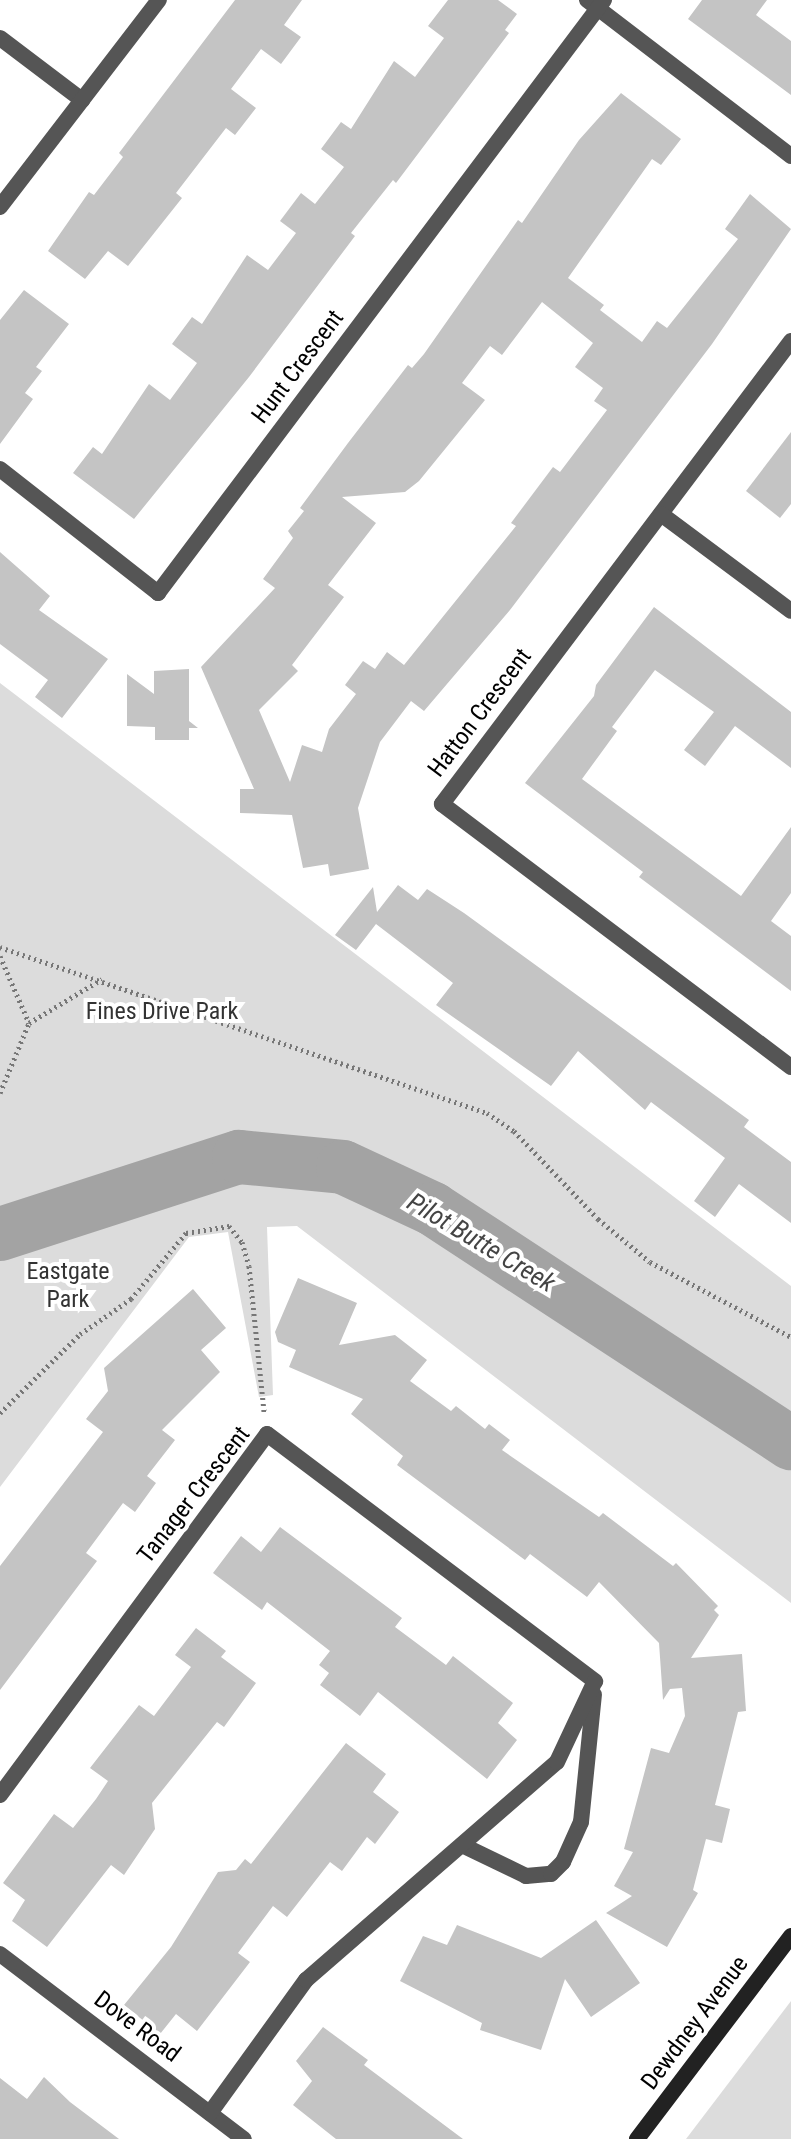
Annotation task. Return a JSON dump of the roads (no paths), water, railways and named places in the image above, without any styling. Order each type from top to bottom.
[{"type":"street","points":[[0,207],[159,0]]},
{"type":"street","points":[[596,3],[791,156]]},
{"type":"street","name":"Hunt Crescent","points":[[0,469],[158,593],[596,3]]},
{"type":"street","points":[[0,38],[82,100]]},
{"type":"street","name":"Hatton Crescent","points":[[791,341],[442,804],[791,1067]]},
{"type":"street","points":[[661,514],[791,611]]},
{"type":"street","name":"Tanager Crescent","points":[[0,1795],[267,1434],[595,1681]]},
{"type":"street","points":[[462,1845],[526,1876],[551,1874],[563,1862],[581,1822],[595,1681]]},
{"type":"street","points":[[210,2113],[306,1980],[557,1762],[595,1681]]},
{"type":"street","name":"Dewdney Avenue","points":[[637,2139],[791,1936]]},
{"type":"street","name":"Dove Road","points":[[0,1954],[244,2139]]},
{"type":"waterway","name":"Pilot Butte Creek","points":[[0,1234],[239,1157],[343,1167],[433,1209],[791,1443]]},
{"type":"waterway","points":[[217,1165],[232,1179]]},
{"type":"park label","name":"Fines Drive Park","points":[[162,1012]]},
{"type":"park label","name":"Eastgate Park","points":[[68,1286]]}]
